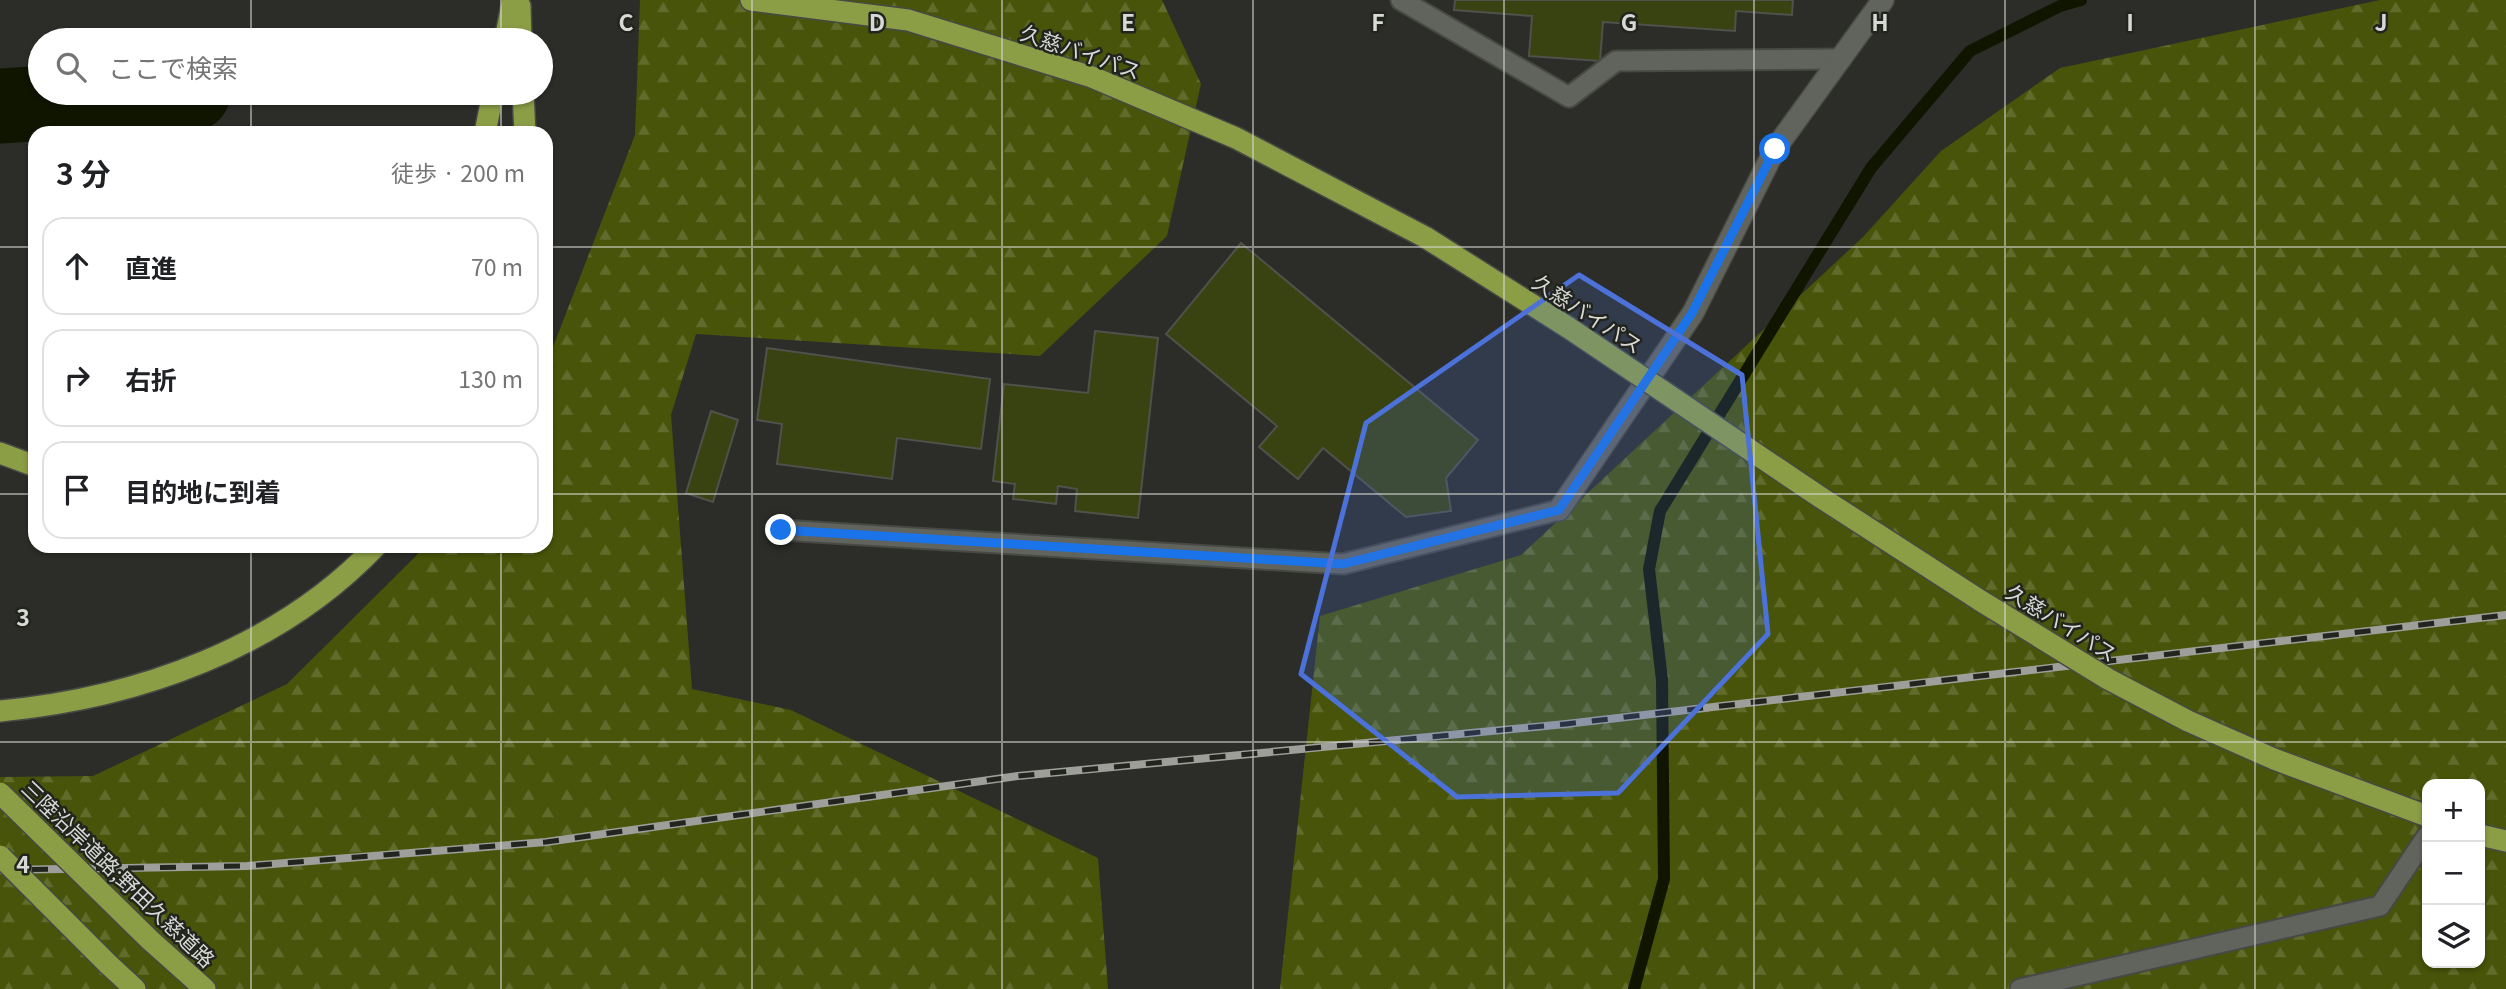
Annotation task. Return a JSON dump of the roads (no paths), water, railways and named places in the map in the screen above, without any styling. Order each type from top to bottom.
[{"type":"highway","points":[[507,28],[513,0]]},
{"type":"highway","points":[[520,0],[521,28]]},
{"type":"highway","name":"久慈バイパス","points":[[751,0],[908,20],[1092,77],[1236,138],[1425,237],[1569,328],[1820,497],[2108,679],[2188,721],[2274,759],[2422,814]]},
{"type":"highway","points":[[486,126],[491,105]]},
{"type":"highway","points":[[524,105],[525,126]]},
{"type":"highway","points":[[0,453],[28,463]]},
{"type":"highway","points":[[0,711],[83,700],[149,682],[198,664],[299,614],[345,579],[369,553]]},
{"type":"highway","name":"三陸沿岸道路;野田久慈道路","points":[[0,793],[150,940],[205,989]]},
{"type":"highway","points":[[2485,836],[2506,841]]},
{"type":"highway","points":[[0,856],[135,989]]},
{"type":"street","points":[[1559,510],[1692,313],[1775,149],[1884,0]]},
{"type":"lane","points":[[1401,0],[1569,97],[1616,61],[1841,59]]},
{"type":"lane","points":[[781,530],[1343,564],[1559,510]]},
{"type":"lane","points":[[2020,989],[2380,906],[2423,842]]},
{"type":"waterway","points":[[1634,989],[1664,879],[1662,680],[1649,569],[1660,511],[1871,168],[1970,51],[2060,6],[2081,0]]},
{"type":"waterway","points":[[0,106],[28,104]]},
{"type":"railway","points":[[0,870],[247,866],[546,842],[1018,776],[1566,724],[2506,615]]}]
